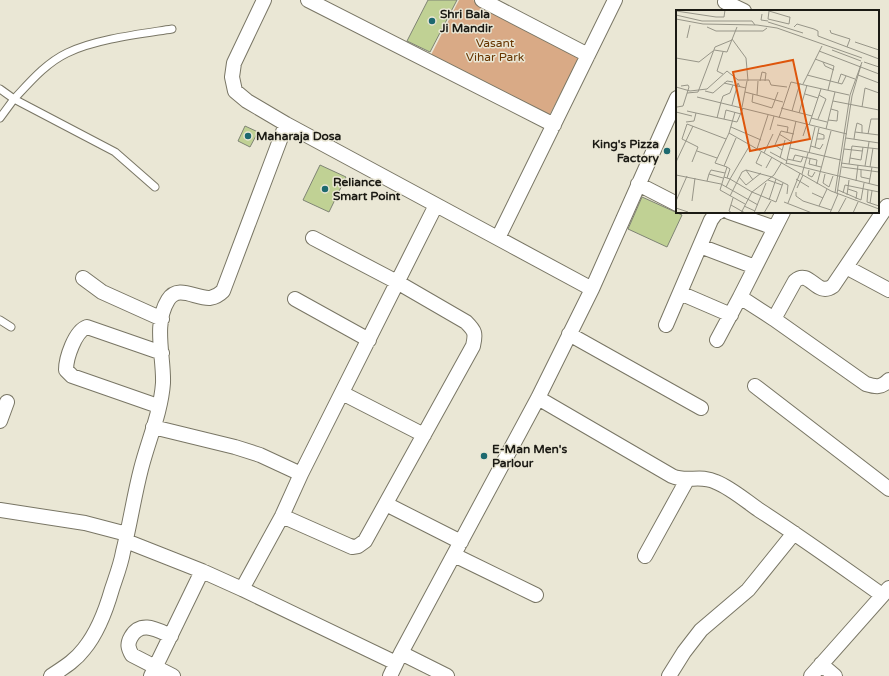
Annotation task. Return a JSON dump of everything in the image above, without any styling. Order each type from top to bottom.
[{"type":"street","points":[[264,0],[234,63],[232,77],[235,91],[247,101],[286,124],[592,289]]},
{"type":"street","points":[[308,0],[554,124]]},
{"type":"street","points":[[482,0],[588,55]]},
{"type":"street","points":[[498,238],[615,0]]},
{"type":"street","points":[[724,4],[741,10]]},
{"type":"street","points":[[390,676],[538,398],[592,289],[638,184],[676,104]]},
{"type":"street","points":[[51,676],[70,664],[84,649],[94,635],[107,605],[126,538],[141,469],[163,384],[161,325],[163,311],[169,299],[174,294],[179,292],[211,298],[223,291],[286,124]]},
{"type":"street","points":[[638,184],[676,203]]},
{"type":"street","points":[[774,319],[795,281],[798,279],[808,279],[821,289],[828,290],[833,286],[885,204]]},
{"type":"street","points":[[242,589],[282,516],[301,474],[436,205]]},
{"type":"street","points":[[666,325],[711,220],[716,213]]},
{"type":"street","points":[[732,213],[775,228]]},
{"type":"street","points":[[718,340],[782,213]]},
{"type":"street","points":[[282,516],[352,547],[358,546],[365,541],[473,346],[475,337],[474,329],[466,322],[397,282],[313,238]]},
{"type":"street","points":[[700,246],[755,267]]},
{"type":"street","points":[[846,267],[889,290]]},
{"type":"street","points":[[83,278],[102,292],[162,319]]},
{"type":"street","points":[[680,293],[731,315]]},
{"type":"street","points":[[740,297],[774,319],[866,384],[881,387],[889,380]]},
{"type":"street","points":[[295,299],[369,340]]},
{"type":"street","points":[[158,406],[72,376],[66,370],[66,365],[78,333],[83,328],[87,327],[162,353]]},
{"type":"street","points":[[569,334],[701,408]]},
{"type":"street","points":[[756,386],[889,488]]},
{"type":"street","points":[[342,393],[424,435]]},
{"type":"street","points":[[538,398],[672,476],[686,480],[702,478],[717,482],[885,591],[811,676]]},
{"type":"street","points":[[0,421],[8,402]]},
{"type":"street","points":[[153,427],[235,447],[260,455],[301,474]]},
{"type":"street","points":[[644,556],[686,480]]},
{"type":"street","points":[[386,504],[461,542]]},
{"type":"street","points":[[0,510],[85,523],[126,538],[399,658],[447,676]]},
{"type":"street","points":[[669,676],[684,652],[701,630],[748,590],[794,533]]},
{"type":"street","points":[[454,555],[536,594]]},
{"type":"street","points":[[153,672],[202,571]]},
{"type":"street","points":[[171,636],[146,627],[139,628],[134,632],[128,642],[128,649],[132,655],[153,672],[173,676]]},
{"type":"street","points":[[821,664],[835,676]]},
{"type":"lane","points":[[0,118],[14,99],[41,70],[67,53],[92,44],[135,34],[172,29]]},
{"type":"lane","points":[[0,89],[14,99],[115,152],[156,187]]},
{"type":"lane","points":[[0,320],[11,327]]},
{"type":"green space","name":"Vasant Vihar Park","points":[[459,0],[473,0],[580,56],[549,116],[431,55]]},
{"type":"building","name":"Shri Bala Ji Mandir","points":[[428,0],[457,0],[430,52],[407,41]]},
{"type":"building","name":"Maharaja Dosa","points":[[245,126],[258,132],[250,147],[238,141]]},
{"type":"building","name":"Reliance Smart Point","points":[[320,165],[346,177],[329,212],[303,200]]},
{"type":"building","points":[[642,197],[682,215],[667,247],[628,229]]},
{"type":"place","name":"Shri Bala Ji Mandir","points":[[432,21]]},
{"type":"place","name":"Maharaja Dosa","points":[[248,136]]},
{"type":"place","name":"King's Pizza Factory","points":[[667,151]]},
{"type":"place","name":"Reliance Smart Point","points":[[325,189]]},
{"type":"place","name":"E-Man Men's Parlour","points":[[484,456]]}]
